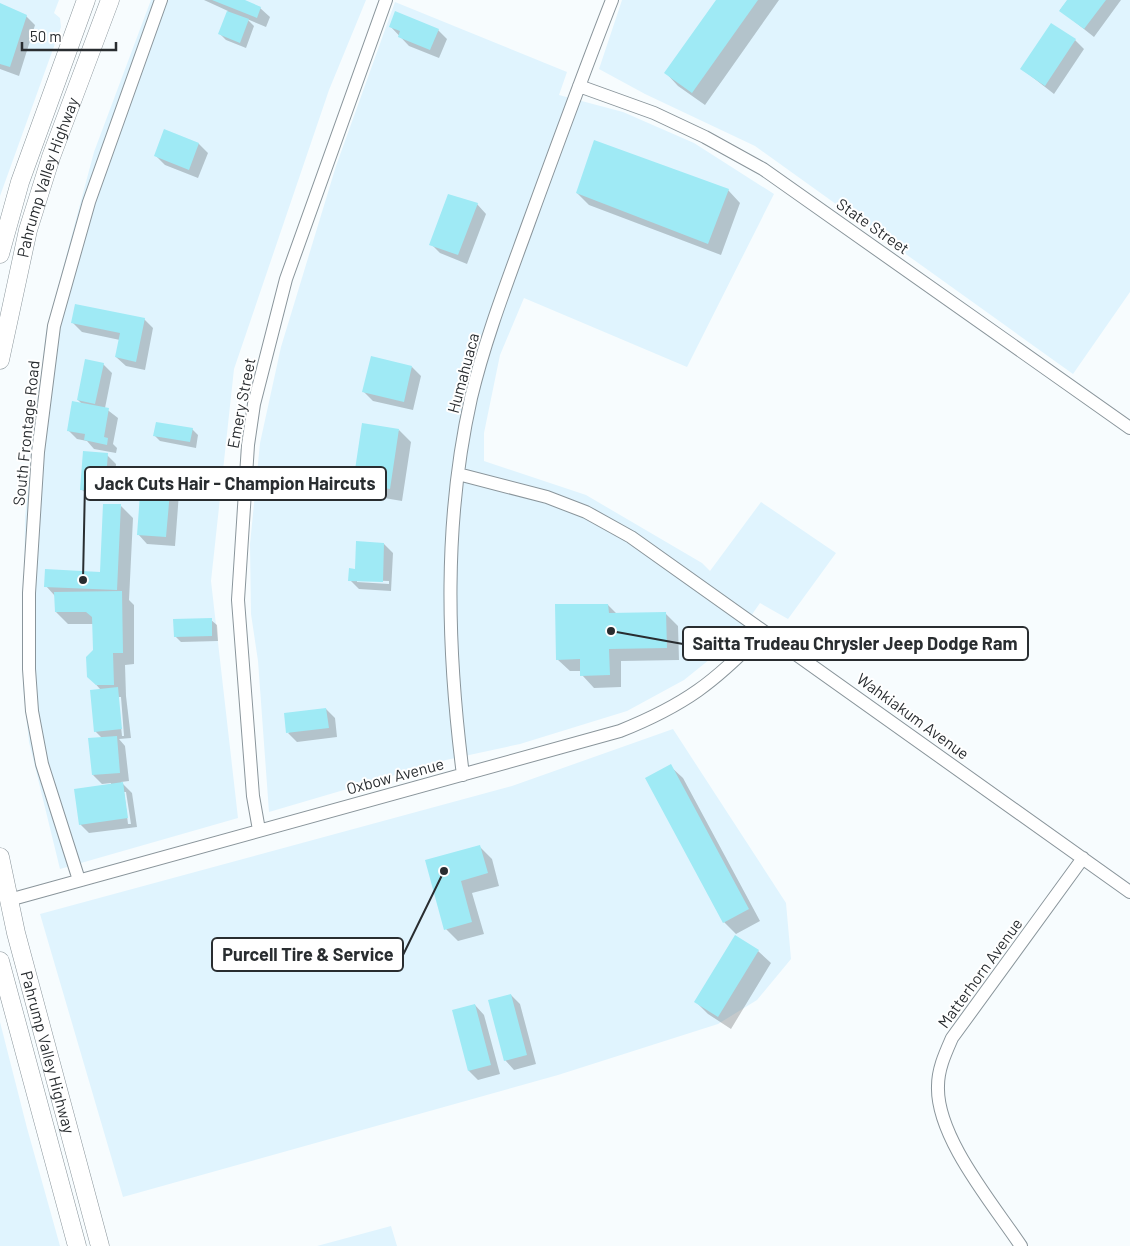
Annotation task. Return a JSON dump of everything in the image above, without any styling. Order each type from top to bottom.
[{"type":"highway","name":"Pahrump Valley Highway","points":[[0,254],[20,182],[86,0]]},
{"type":"highway","name":"Pahrump Valley Highway","points":[[0,360],[28,230],[42,184],[110,0]]},
{"type":"highway","points":[[0,857],[3,904]]},
{"type":"highway","name":"Pahrump Valley Highway","points":[[3,904],[21,990],[43,1038],[100,1246]]},
{"type":"highway","name":"Pahrump Valley Highway","points":[[0,961],[77,1246]]},
{"type":"street","name":"South Frontage Road","points":[[79,880],[42,764],[32,711],[29,669],[29,593],[38,452],[54,326],[89,202],[161,0]]},
{"type":"street","name":"Emery Street","points":[[259,830],[253,796],[238,600],[250,428],[254,404],[286,279],[386,0]]},
{"type":"street","name":"Humahuaca","points":[[463,775],[456,718],[449,620],[451,547],[458,474],[471,398],[503,292],[612,0]]},
{"type":"street","name":"State Street","points":[[579,86],[654,113],[705,137],[762,169],[1130,428]]},
{"type":"street","name":"Wahkiakum Avenue","points":[[458,474],[547,497],[586,512],[631,537],[1130,892]]},
{"type":"street","name":"Oxbow Avenue","points":[[3,904],[79,880],[620,731],[652,718],[681,703],[707,686],[731,665],[762,632]]},
{"type":"street","name":"Matterhorn Avenue","points":[[1022,1246],[950,1138],[940,1110],[938,1086],[942,1061],[952,1038],[1083,858]]},
{"type":"shaded area","points":[[0,0],[59,0],[54,13],[60,18],[61,27],[0,196]]},
{"type":"shaded area","points":[[151,0],[366,0],[329,90],[234,369],[211,581],[238,818],[60,869],[29,742],[23,686],[25,517],[46,332],[94,152]]},
{"type":"shaded area","points":[[622,0],[1130,0],[1130,292],[1073,374],[755,146],[645,94],[599,69]]},
{"type":"shaded area","points":[[395,2],[567,72],[559,95],[623,112],[694,143],[774,194],[687,367],[524,298],[500,355],[484,433],[484,461],[586,495],[702,563],[710,571],[761,502],[836,553],[788,619],[760,603],[735,639],[684,680],[627,711],[520,744],[446,760],[269,812],[258,661],[251,614],[250,544],[260,443],[281,347],[336,166]]},
{"type":"shaded area","points":[[673,729],[786,903],[791,959],[757,1000],[718,1024],[558,1075],[123,1197],[40,914],[512,786]]},
{"type":"shaded area","points":[[0,1022],[27,1128],[60,1246],[0,1246]]},
{"type":"shaded area","points":[[391,1226],[397,1246],[317,1246]]},
{"type":"building","points":[[212,0],[245,0],[261,7],[257,18]]},
{"type":"building","points":[[716,0],[758,0],[692,93],[664,73]]},
{"type":"building","points":[[1067,0],[1106,0],[1084,29],[1059,11]]},
{"type":"building","points":[[0,3],[27,15],[10,67],[0,64]]},
{"type":"building","points":[[227,11],[249,19],[240,43],[218,34]]},
{"type":"building","points":[[395,11],[439,29],[430,50],[398,37],[400,31],[389,27]]},
{"type":"building","points":[[1051,23],[1076,39],[1045,86],[1020,69]]},
{"type":"building","points":[[164,129],[199,143],[189,170],[154,156]]},
{"type":"building","points":[[594,140],[729,189],[708,244],[576,193]]},
{"type":"building","points":[[448,194],[478,203],[458,255],[429,245]]},
{"type":"building","points":[[75,304],[145,318],[136,362],[115,357],[120,333],[71,323]]},
{"type":"building","points":[[371,356],[412,366],[404,402],[362,392]]},
{"type":"building","points":[[85,359],[104,363],[95,404],[77,400]]},
{"type":"building","points":[[72,401],[109,408],[104,437],[108,438],[107,445],[84,440],[85,434],[67,431]]},
{"type":"building","points":[[156,422],[193,428],[190,442],[153,436]]},
{"type":"building","points":[[362,423],[399,429],[390,489],[353,483]]},
{"type":"building","points":[[83,451],[108,453],[105,492],[80,490]]},
{"type":"building","points":[[142,467],[172,469],[166,537],[137,535]]},
{"type":"building","points":[[103,504],[121,504],[117,590],[44,587],[45,569],[100,572]]},
{"type":"building","points":[[356,541],[384,543],[383,582],[348,581],[349,568],[355,569]]},
{"type":"building","points":[[122,591],[123,653],[113,653],[114,685],[96,685],[87,677],[86,657],[93,650],[92,617],[86,612],[55,612],[54,592]]},
{"type":"building","points":[[555,604],[608,604],[609,613],[666,612],[667,648],[609,649],[610,675],[580,676],[580,659],[556,660]]},
{"type":"building","points":[[212,618],[212,636],[174,637],[173,619]]},
{"type":"building","points":[[118,687],[122,729],[94,732],[90,690]]},
{"type":"building","points":[[326,708],[329,728],[286,733],[284,713]]},
{"type":"building","points":[[117,736],[120,773],[92,775],[88,738]]},
{"type":"building","points":[[671,764],[749,909],[723,923],[645,778]]},
{"type":"building","points":[[123,782],[128,818],[79,825],[74,789]]},
{"type":"building","points":[[480,845],[488,873],[461,881],[472,922],[444,930],[425,860]]},
{"type":"building","points":[[735,935],[759,950],[718,1017],[694,1002]]},
{"type":"building","points":[[511,994],[527,1055],[504,1061],[488,1000]]},
{"type":"building","points":[[475,1004],[491,1065],[468,1071],[452,1010]]},
{"type":"place","name":"Jack Cuts Hair - Champion Haircuts","points":[[83,580]]},
{"type":"place","name":"Saitta Trudeau Chrysler Jeep Dodge Ram","points":[[611,631]]},
{"type":"place","name":"Purcell Tire & Service","points":[[444,871]]}]
